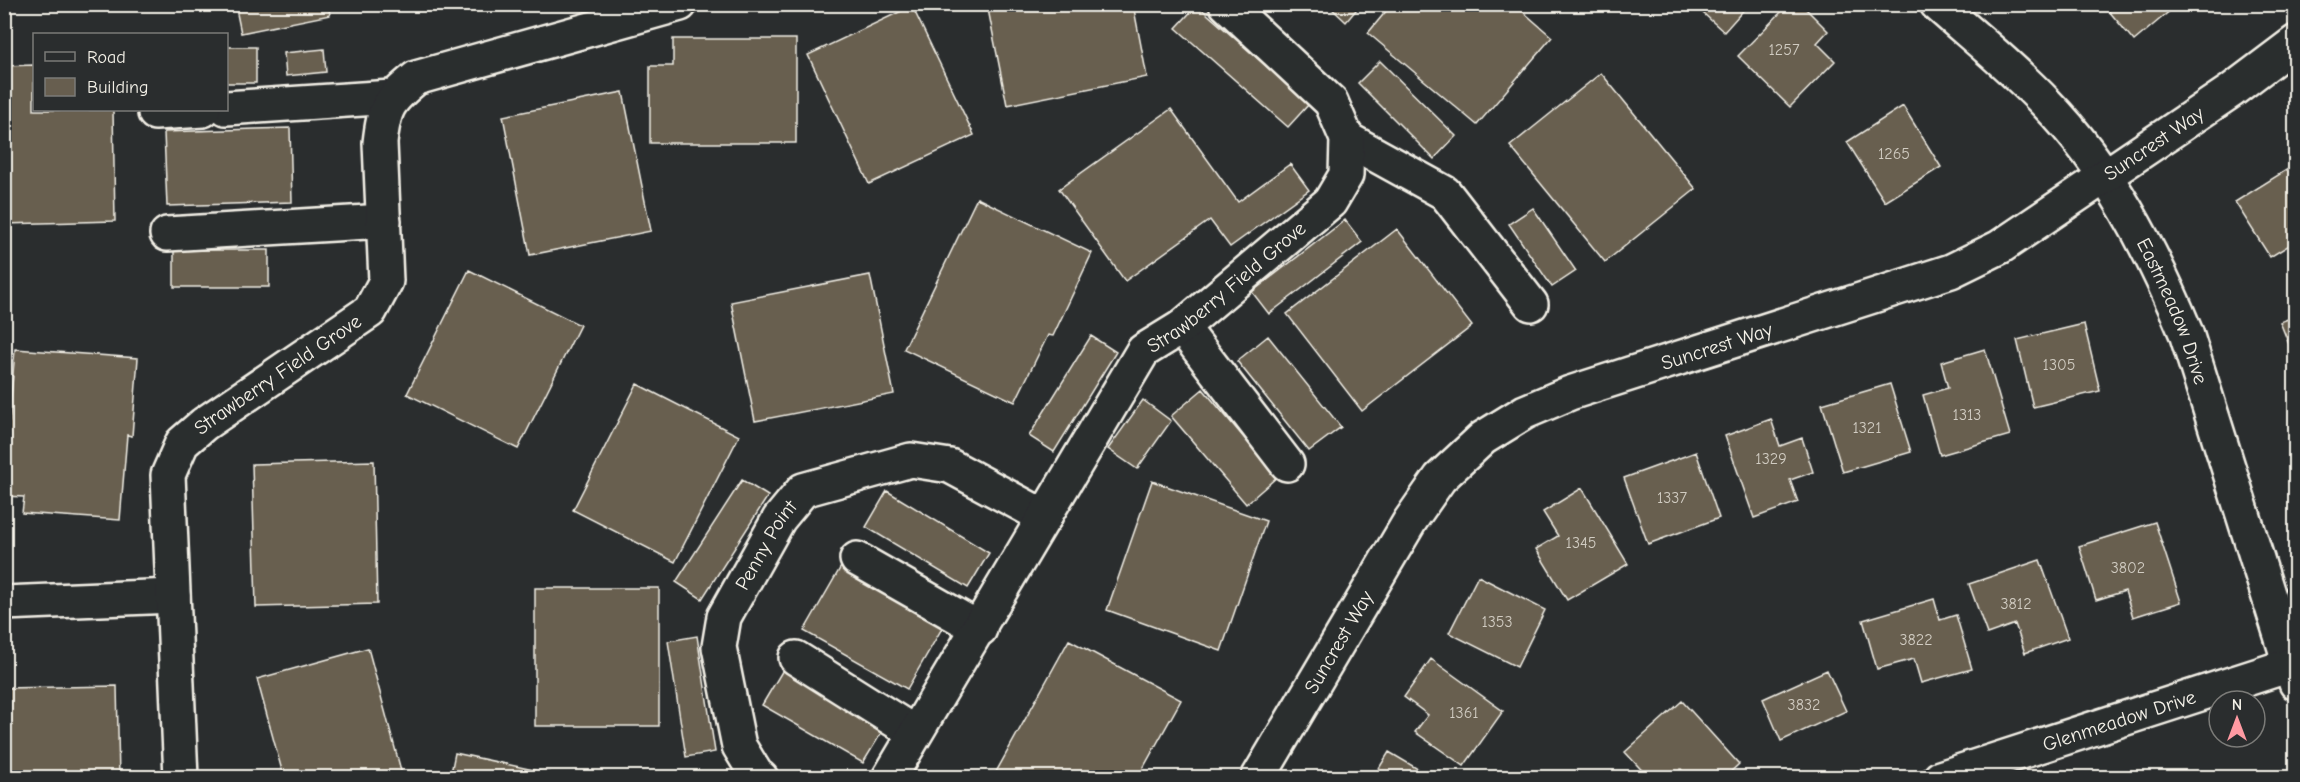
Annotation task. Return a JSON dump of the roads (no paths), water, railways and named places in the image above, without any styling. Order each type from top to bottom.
[{"type":"street","points":[[228,108],[392,97],[416,78],[680,4]]},
{"type":"street","name":"Strawberry Field Grove","points":[[890,777],[1143,351],[1182,327],[1330,202],[1346,175],[1347,139],[1331,102],[1226,4]]},
{"type":"street","name":"Eastmeadow Drive","points":[[1937,4],[2047,104],[2105,175],[2163,277],[2186,333],[2293,670]]},
{"type":"street","name":"Suncrest Way","points":[[1258,777],[1410,521],[1440,478],[1483,438],[1525,412],[1570,393],[1951,271],[2000,247],[2231,91],[2295,42]]},
{"type":"street","name":"Strawberry Field Grove","points":[[181,777],[168,475],[182,442],[204,424],[370,311],[386,281],[380,143],[383,120],[392,97]]},
{"type":"street","points":[[155,113],[187,111]]},
{"type":"street","points":[[1347,139],[1445,193],[1531,304]]},
{"type":"street","points":[[167,234],[384,221]]},
{"type":"street","points":[[1182,327],[1287,465]]},
{"type":"street","name":"Penny Point","points":[[761,777],[756,774],[739,746],[719,647],[724,617],[779,519],[803,490],[911,460],[950,466],[1045,517]]},
{"type":"street","points":[[857,559],[980,628]]},
{"type":"street","points":[[4,603],[173,596]]},
{"type":"street","points":[[796,658],[915,734]]},
{"type":"street","name":"Glenmeadow Drive","points":[[1940,777],[2293,670]]}]
